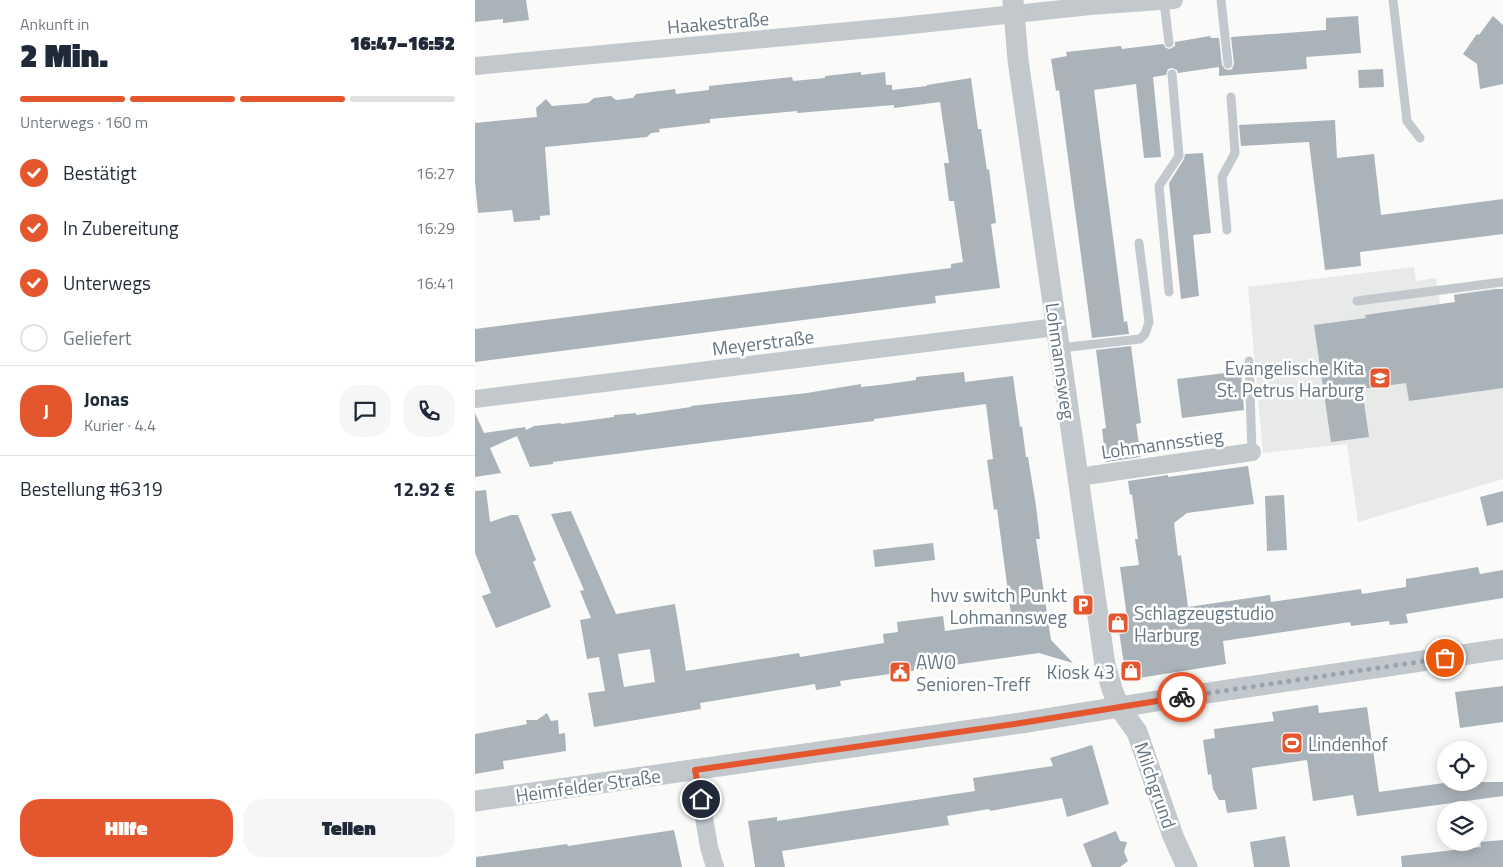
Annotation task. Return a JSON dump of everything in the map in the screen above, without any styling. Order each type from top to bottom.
[{"type":"street","name":"Haakestraße","points":[[475,66],[892,27],[1014,7],[1169,0]]},
{"type":"street","name":"Lohmannsweg","points":[[1014,7],[1018,60],[1105,666],[1111,689],[1119,707]]},
{"type":"street","name":"Meyerstraße","points":[[475,399],[1056,327]]},
{"type":"street","name":"Lohmannsstieg","points":[[1078,477],[1253,452]]},
{"type":"street","name":"Heimfelder Straße","points":[[475,800],[695,770],[1503,649]]},
{"type":"street","name":"Milchgrund","points":[[1119,707],[1137,732],[1170,827],[1187,867]]},
{"type":"street","points":[[695,770],[709,847],[715,867]]},
{"type":"lane","points":[[1169,0],[1169,43]]},
{"type":"lane","points":[[1221,0],[1228,64]]},
{"type":"lane","points":[[1393,0],[1407,121],[1420,138]]},
{"type":"lane","points":[[1169,292],[1159,186],[1179,156],[1172,74]]},
{"type":"lane","points":[[1227,230],[1222,177],[1235,152],[1231,97]]},
{"type":"lane","points":[[1059,348],[1140,339],[1145,334],[1149,322],[1139,242]]},
{"type":"lane","points":[[1357,301],[1503,282]]},
{"type":"lane","points":[[1249,362],[1253,452]]},
{"type":"shaded area","name":"Evangelische Kita St. Petrus Harburg","points":[[1414,267],[1416,281],[1436,278],[1441,311],[1456,310],[1454,294],[1497,288],[1497,290],[1503,289],[1503,479],[1358,522],[1347,444],[1263,453],[1248,287]]},
{"type":"building","points":[[475,0],[526,0],[529,20],[503,23],[503,19],[475,22]]},
{"type":"building","points":[[1358,16],[1361,53],[1306,57],[1307,69],[1219,76],[1219,67],[1178,73],[1177,70],[1172,68],[1168,69],[1166,75],[1153,77],[1161,157],[1144,158],[1136,84],[1094,90],[1124,322],[1127,321],[1129,334],[1092,338],[1059,90],[1056,91],[1051,59],[1067,56],[1066,52],[1121,46],[1122,49],[1163,44],[1166,48],[1170,49],[1175,46],[1175,42],[1210,36],[1211,38],[1219,38],[1222,65],[1225,69],[1229,70],[1232,69],[1234,64],[1231,37],[1326,30],[1326,18]]},
{"type":"building","points":[[1493,16],[1503,25],[1503,84],[1480,89],[1477,64],[1463,54]]},
{"type":"building","points":[[1383,69],[1384,87],[1359,88],[1358,70]]},
{"type":"building","points":[[861,72],[861,75],[885,72],[886,85],[892,85],[892,90],[971,78],[978,129],[981,129],[987,170],[989,169],[996,223],[991,224],[1000,288],[935,296],[936,303],[475,362],[475,329],[951,268],[951,264],[963,262],[954,201],[949,201],[944,163],[949,163],[940,102],[894,108],[894,105],[710,119],[710,123],[659,129],[660,132],[651,133],[647,137],[545,147],[550,215],[540,216],[540,220],[514,222],[512,210],[478,213],[475,181],[475,123],[537,117],[536,108],[546,99],[552,106],[588,103],[594,98],[611,96],[616,100],[633,98],[636,94],[675,89],[676,94],[709,90],[709,86],[792,77],[793,81]]},
{"type":"building","points":[[1335,120],[1337,158],[1374,154],[1381,215],[1503,199],[1503,234],[1360,252],[1361,266],[1325,270],[1309,142],[1241,146],[1239,125]]},
{"type":"building","points":[[1203,153],[1211,233],[1193,235],[1199,296],[1181,299],[1169,183],[1184,159],[1185,154]]},
{"type":"building","points":[[1503,289],[1503,388],[1409,401],[1406,383],[1362,389],[1369,437],[1331,442],[1314,325],[1366,318],[1365,315],[1455,302],[1454,295]]},
{"type":"building","points":[[1131,346],[1141,423],[1136,424],[1141,457],[1106,462],[1102,429],[1106,428],[1096,350]]},
{"type":"building","points":[[1241,371],[1244,410],[1182,418],[1177,379]]},
{"type":"building","points":[[964,372],[965,382],[1013,376],[1020,427],[1022,426],[1036,506],[1040,539],[1036,539],[1051,640],[1073,663],[1039,653],[840,681],[841,686],[816,690],[815,684],[700,703],[701,709],[594,727],[588,693],[605,691],[599,657],[587,659],[580,620],[591,618],[580,591],[584,590],[551,514],[571,511],[616,614],[675,604],[686,671],[799,653],[800,657],[884,643],[883,634],[898,632],[897,622],[943,616],[945,631],[1012,622],[997,509],[994,510],[987,460],[993,459],[986,404],[874,419],[874,421],[553,462],[553,464],[530,467],[517,436],[490,448],[501,473],[475,477],[475,413],[484,433],[525,427],[526,430],[534,426],[614,417],[614,415],[636,413],[636,415],[691,406],[807,393],[861,384],[861,387],[888,384],[916,380],[916,377]],"holes":[[[650,649],[655,682],[624,687],[618,654]]]},
{"type":"building","points":[[1248,466],[1254,504],[1187,513],[1174,523],[1178,556],[1181,555],[1188,607],[1270,595],[1271,602],[1361,589],[1362,594],[1406,587],[1406,579],[1478,567],[1480,574],[1503,570],[1503,598],[1406,614],[1408,623],[1390,625],[1389,621],[1351,626],[1350,622],[1223,641],[1226,664],[1133,679],[1125,671],[1117,618],[1127,617],[1120,567],[1139,565],[1135,539],[1138,539],[1132,494],[1130,495],[1128,481]]},
{"type":"building","points":[[486,490],[490,522],[511,515],[518,515],[536,560],[533,562],[551,607],[496,628],[482,596],[491,593],[475,553],[475,491]]},
{"type":"building","points":[[1503,491],[1503,522],[1487,526],[1480,497]]},
{"type":"building","points":[[1284,495],[1287,550],[1267,551],[1265,496]]},
{"type":"building","points":[[933,543],[935,560],[875,567],[873,550]]},
{"type":"building","points":[[1503,686],[1503,722],[1460,728],[1455,692]]},
{"type":"building","points":[[1318,705],[1319,713],[1367,707],[1379,792],[1437,784],[1437,791],[1487,791],[1487,782],[1503,782],[1503,796],[1466,801],[1437,801],[1437,805],[1357,816],[1353,795],[1313,801],[1307,760],[1252,768],[1257,809],[1227,813],[1225,800],[1219,800],[1213,789],[1211,774],[1208,775],[1203,740],[1215,738],[1214,729],[1274,721],[1272,712]]},
{"type":"building","points":[[547,713],[551,721],[558,720],[559,734],[565,733],[566,751],[503,761],[504,769],[475,774],[475,734],[527,724],[526,720],[537,720]]},
{"type":"building","points":[[1092,745],[1109,804],[1067,817],[1062,798],[990,811],[989,809],[947,816],[949,825],[782,851],[785,867],[755,867],[748,821],[777,817],[777,821],[975,791],[973,778],[1053,766],[1050,758]]},
{"type":"building","points":[[674,830],[682,867],[476,867],[476,857],[567,844],[568,846]]},
{"type":"building","points":[[1116,831],[1120,841],[1127,842],[1124,852],[1128,861],[1120,867],[1092,867],[1083,844]]},
{"type":"building","points":[[1285,836],[1290,867],[1254,867],[1250,842]]},
{"type":"building","points":[[1503,840],[1503,867],[1402,867],[1401,856],[1445,851],[1487,851],[1487,841]]},
{"type":"way so far","points":[[1182,697],[1445,658]]},
{"type":"place","name":"Evangelische Kita St. Petrus Harburg","points":[[1380,378]]},
{"type":"place","name":"hvv switch Punkt Lohmannsweg","points":[[1083,605]]},
{"type":"place","name":"Schlagzeugstudio Harburg","points":[[1118,623]]},
{"type":"place","name":"Kiosk 43","points":[[1131,671]]},
{"type":"place","name":"AWO Senioren-Treff","points":[[900,672]]},
{"type":"place","name":"Lindenhof","points":[[1292,743]]},
{"type":"route","points":[[701,799],[695,770],[836,748],[1021,723],[1182,697]]}]
